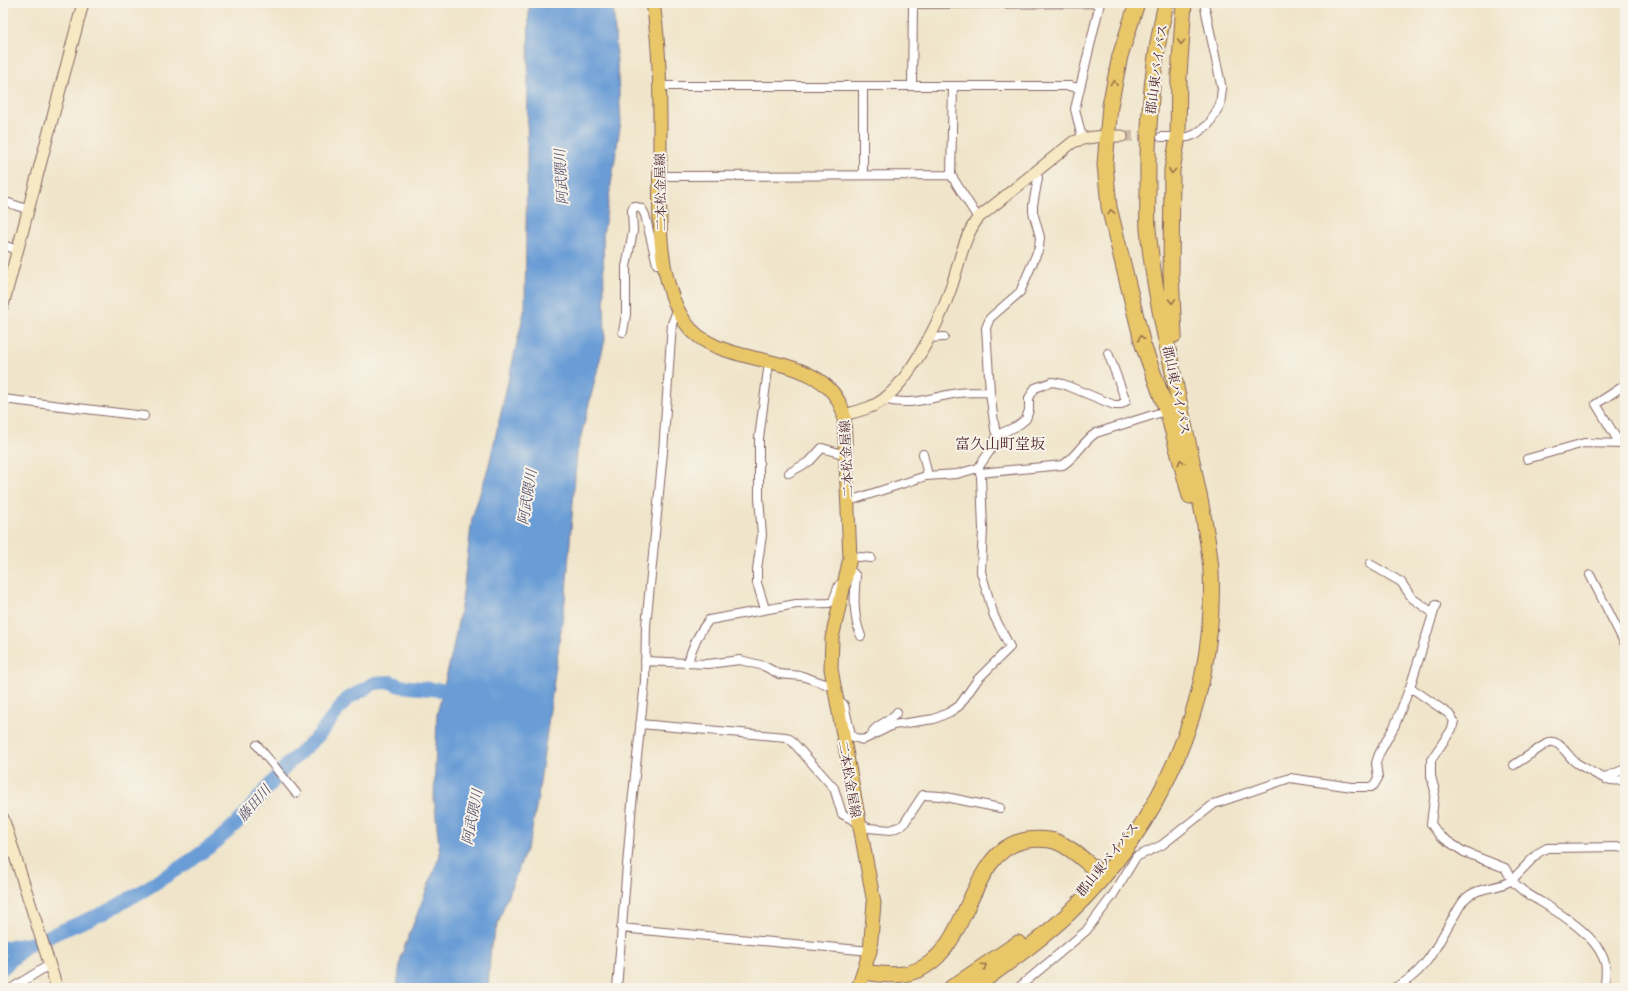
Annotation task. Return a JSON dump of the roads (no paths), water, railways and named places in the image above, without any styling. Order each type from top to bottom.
[{"type":"highway","points":[[1137,3],[1120,56],[1110,106],[1106,136],[1105,164],[1110,208],[1133,308],[1155,381],[1168,414],[1196,514],[1209,552]]},
{"type":"highway","name":"郡山東バイパス","points":[[973,988],[1042,936],[1071,911],[1144,823],[1158,800],[1171,772],[1193,713],[1204,664],[1211,599],[1209,552],[1206,527],[1166,338],[1148,229],[1148,143],[1157,50],[1166,3]]},
{"type":"highway","points":[[1184,3],[1179,75],[1178,137],[1172,170],[1172,319],[1179,366],[1202,479],[1206,527]]},
{"type":"highway","points":[[864,972],[896,975],[923,968],[933,961],[951,940],[988,866],[1001,851],[1017,843],[1032,839],[1056,842],[1070,849],[1101,874]]},
{"type":"highway","name":"郡山東バイパス","points":[[951,988],[1067,907],[1101,874]]},
{"type":"main road","name":"二本松金屋線","points":[[653,3],[660,86],[660,227],[664,263],[677,310],[689,329],[705,342],[820,379],[836,395],[844,415],[849,501],[848,568],[832,638],[831,669],[834,692],[874,903],[870,950],[858,988]]},
{"type":"street","points":[[3,305],[83,3]]},
{"type":"street","points":[[912,86],[912,21],[913,7],[916,4],[1100,3],[1079,88],[1075,113],[1082,138]]},
{"type":"street","points":[[1161,137],[1188,137],[1202,130],[1215,116],[1222,98],[1219,72],[1204,3]]},
{"type":"street","points":[[660,86],[1069,86],[1079,88]]},
{"type":"street","points":[[863,86],[863,175]]},
{"type":"street","points":[[952,87],[952,175],[978,218]]},
{"type":"street","points":[[844,415],[868,408],[884,399],[913,364],[944,309],[969,232],[978,218],[1064,148],[1082,138],[1122,136]]},
{"type":"street","points":[[645,660],[708,664],[740,660],[764,666],[779,674],[802,676],[834,692],[844,705],[850,732],[853,737],[863,740],[893,725],[934,719],[950,712],[958,706],[978,679],[1010,647],[994,616],[981,572],[983,529],[979,471],[992,448],[997,435],[990,392],[986,324],[990,318],[1020,292],[1040,248],[1040,237],[1033,212],[1038,178],[1035,171]]},
{"type":"street","points":[[660,176],[952,175]]},
{"type":"street","points":[[3,201],[29,210]]},
{"type":"street","points":[[623,332],[626,314],[626,267],[633,232],[632,210],[634,206],[642,209],[645,216],[657,264],[664,263]]},
{"type":"street","points":[[3,245],[18,250]]},
{"type":"street","points":[[616,988],[645,681],[646,626],[663,452],[672,324],[677,310]]},
{"type":"street","points":[[929,338],[944,337]]},
{"type":"street","points":[[997,435],[1017,426],[1026,418],[1029,410],[1029,398],[1035,388],[1052,382],[1063,384],[1114,405],[1126,401],[1108,353]]},
{"type":"street","points":[[765,609],[757,583],[757,569],[762,535],[759,498],[760,438],[770,362]]},
{"type":"street","points":[[1622,444],[1596,404],[1625,385]]},
{"type":"street","points":[[884,399],[893,402],[909,402],[957,393],[990,392]]},
{"type":"street","points":[[3,399],[144,416]]},
{"type":"street","points":[[849,501],[928,476],[1063,465],[1071,459],[1088,438],[1096,433],[1159,413]]},
{"type":"street","points":[[1527,459],[1584,443],[1622,444]]},
{"type":"street","points":[[789,473],[813,459],[822,448],[846,455]]},
{"type":"street","points":[[923,454],[928,476]]},
{"type":"street","points":[[688,663],[693,645],[702,628],[709,620],[796,604],[830,603],[833,601],[848,568],[871,558]]},
{"type":"street","points":[[1370,564],[1401,582],[1412,598],[1433,613]]},
{"type":"street","points":[[848,568],[856,576],[853,600],[856,622],[862,636]]},
{"type":"street","points":[[1590,575],[1625,644]]},
{"type":"street","points":[[1018,988],[1086,932],[1113,895],[1136,857],[1162,845],[1214,804],[1290,778],[1359,787],[1371,787],[1374,785],[1378,778],[1376,763],[1379,754],[1395,725],[1410,687],[1436,605]]},
{"type":"street","points":[[1410,687],[1449,714],[1454,721],[1452,729],[1431,760],[1431,776],[1435,791],[1432,824],[1440,836],[1464,852],[1505,868],[1518,887],[1560,913],[1576,926],[1593,943],[1605,964],[1605,988]]},
{"type":"street","points":[[870,736],[878,726],[893,717],[897,712]]},
{"type":"street","points":[[640,724],[786,737],[791,740],[831,782],[837,795],[842,814],[859,825],[868,828],[883,830],[897,828],[903,825],[920,798],[927,795],[941,796],[1000,808]]},
{"type":"street","points":[[1514,765],[1549,742],[1553,741],[1578,764],[1605,779],[1618,781],[1625,779]]},
{"type":"street","points":[[259,747],[294,791]]},
{"type":"street","points":[[1605,779],[1608,776],[1625,769]]},
{"type":"street","points":[[3,818],[57,988]]},
{"type":"street","points":[[1394,988],[1419,971],[1437,949],[1466,898],[1475,891],[1496,888],[1512,880],[1538,853],[1547,848],[1625,847]]},
{"type":"street","points":[[621,928],[870,950]]},
{"type":"street","points":[[12,988],[48,963]]},
{"type":"water","name":"阿武隈川","points":[[529,3],[613,3],[621,121],[603,235],[605,340],[577,452],[566,593],[538,797],[530,840],[505,903],[491,945],[488,988],[397,988],[401,956],[440,855],[434,798],[437,714],[452,653],[462,601],[472,518],[488,469],[525,308]]},
{"type":"waterway","name":"藤田川","points":[[3,948],[30,944],[106,912],[193,859],[216,842],[241,819],[287,765],[319,735],[347,699],[375,683],[391,682],[400,686],[462,692]]},
{"type":"waterway","points":[[3,968],[28,944]]},
{"type":"tunnel","points":[[1122,136],[1155,137]]},
{"type":"district","name":"富久山町堂坂","points":[[1000,444]]}]
